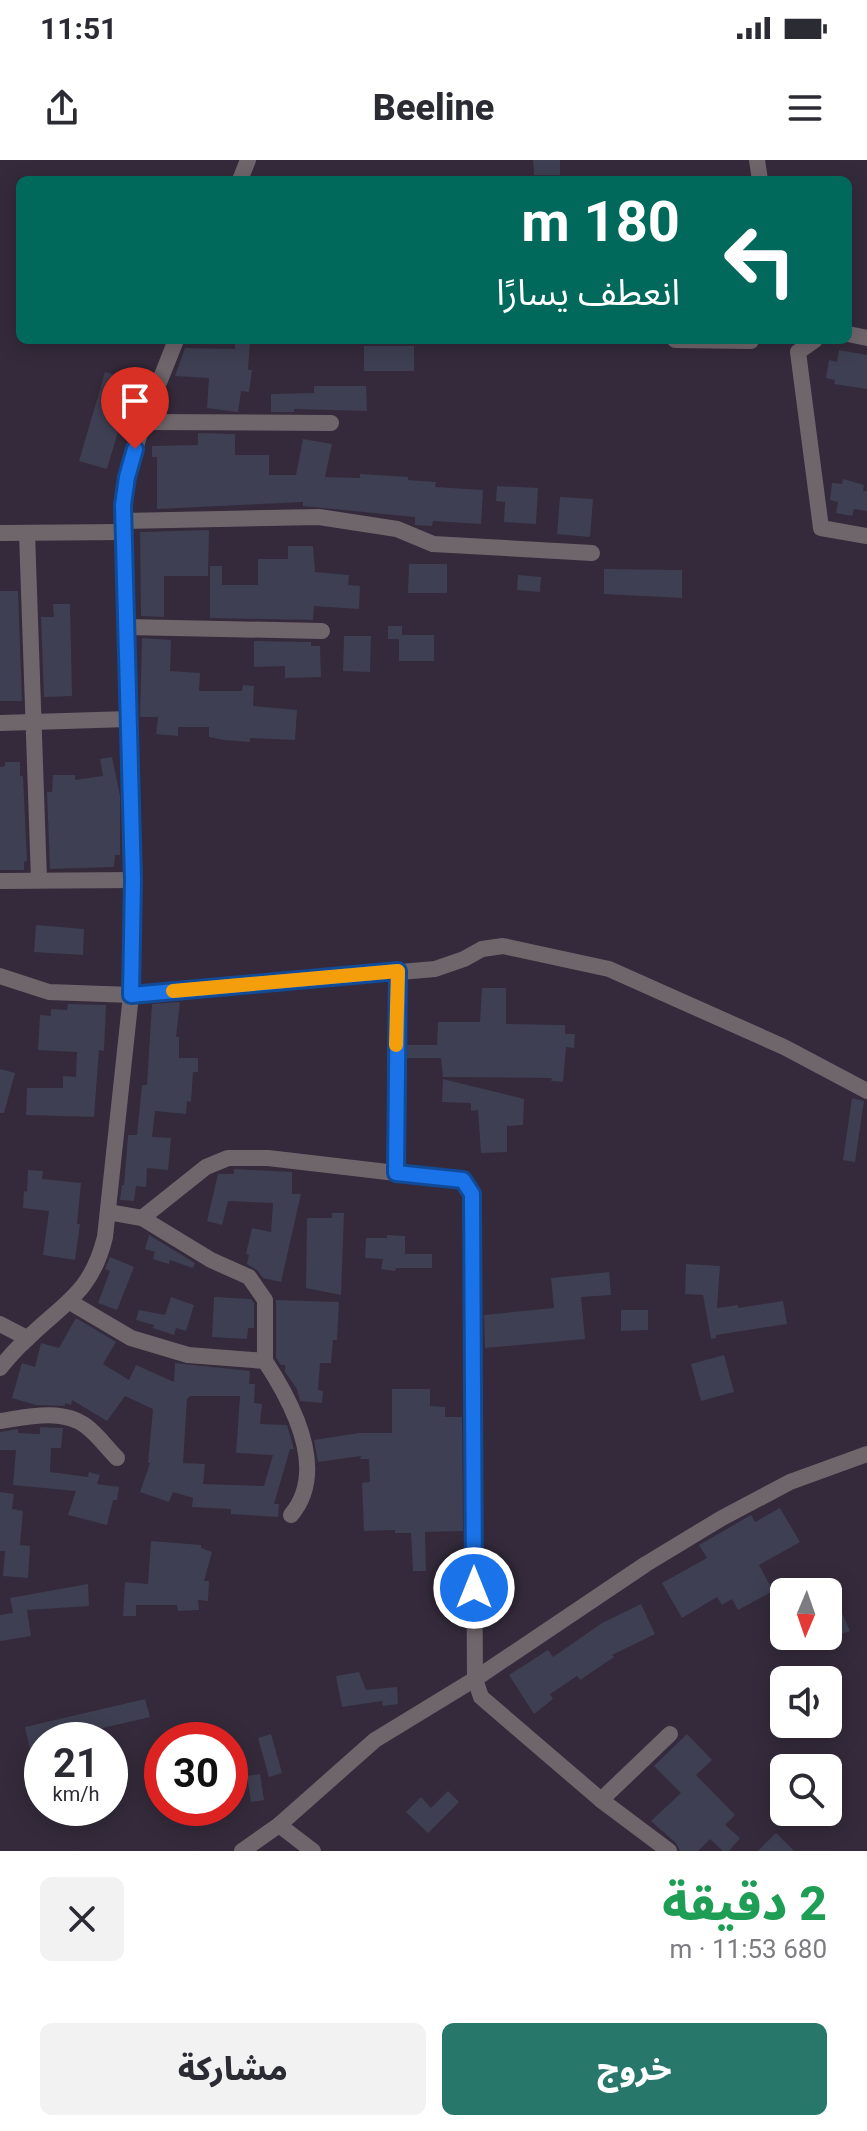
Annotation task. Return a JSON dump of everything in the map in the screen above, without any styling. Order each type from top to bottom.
[{"type":"street","points":[[0,1368],[27,1338],[83,1287],[101,1253],[108,1212],[131,995],[133,880],[123,526],[127,477],[143,422],[174,344]]},
{"type":"street","points":[[809,344],[798,352],[821,528],[867,536]]},
{"type":"street","points":[[143,422],[331,423]]},
{"type":"street","points":[[0,533],[319,517],[397,529],[433,544],[592,553]]},
{"type":"street","points":[[27,533],[39,880]]},
{"type":"street","points":[[127,627],[322,631]]},
{"type":"street","points":[[0,723],[129,719]]},
{"type":"street","points":[[0,881],[133,880]]},
{"type":"street","points":[[0,976],[49,992],[131,995],[435,969],[482,949],[503,946],[609,969],[784,1047],[867,1091]]},
{"type":"street","points":[[396,1173],[398,971]]},
{"type":"street","points":[[142,1218],[206,1167],[228,1158],[268,1158],[463,1180],[472,1194],[475,1679],[481,1697],[601,1800],[669,1851]]},
{"type":"street","points":[[108,1212],[142,1218],[211,1260],[249,1277],[265,1300],[265,1361],[303,1433],[306,1485],[299,1505],[291,1515]]},
{"type":"street","points":[[70,1302],[131,1338],[188,1355],[265,1361]]},
{"type":"street","points":[[0,1324],[27,1338]]},
{"type":"street","points":[[0,1421],[37,1415],[73,1419],[85,1425],[117,1458]]},
{"type":"street","points":[[242,1851],[279,1825],[375,1740],[475,1679],[646,1564],[790,1482],[867,1454]]},
{"type":"street","points":[[601,1800],[670,1734]]},
{"type":"street","points":[[279,1825],[313,1851]]},
{"type":"building","points":[[533,160],[560,160],[560,175],[534,175]]},
{"type":"building","points":[[235,344],[250,344],[248,370],[252,370],[249,392],[241,391],[238,412],[207,408],[209,378],[175,376],[185,348],[235,349]]},
{"type":"building","points":[[364,346],[414,346],[414,371],[364,371]]},
{"type":"building","points":[[839,350],[867,355],[867,389],[834,384],[835,380],[826,378],[829,360],[837,362]]},
{"type":"building","points":[[105,372],[133,380],[107,469],[79,461]]},
{"type":"building","points":[[314,386],[366,386],[367,411],[294,409],[294,412],[271,412],[271,394],[314,393]]},
{"type":"building","points":[[198,433],[235,434],[235,455],[269,455],[269,475],[296,475],[303,439],[332,444],[325,477],[360,478],[360,474],[408,477],[408,480],[436,482],[435,487],[483,490],[481,524],[433,521],[432,526],[415,525],[415,517],[303,506],[303,502],[157,509],[157,457],[152,457],[152,446],[198,445]]},
{"type":"building","points":[[843,479],[864,485],[867,511],[854,509],[852,516],[836,513],[838,502],[830,500],[832,483],[842,484]]},
{"type":"building","points":[[497,486],[538,488],[536,524],[504,522],[505,502],[496,501]]},
{"type":"building","points":[[560,497],[593,499],[590,537],[557,534]]},
{"type":"building","points":[[209,530],[208,576],[164,576],[164,617],[141,616],[140,532]]},
{"type":"building","points":[[288,546],[313,546],[315,572],[349,575],[348,585],[360,586],[359,609],[314,606],[313,620],[210,618],[210,566],[222,566],[222,585],[258,585],[258,559],[288,559]]},
{"type":"building","points":[[409,564],[447,564],[447,593],[408,593]]},
{"type":"building","points":[[604,569],[682,570],[682,598],[604,594]]},
{"type":"building","points":[[518,575],[541,577],[540,592],[517,590]]},
{"type":"building","points":[[0,591],[18,591],[22,701],[0,701]]},
{"type":"building","points":[[53,604],[70,604],[72,696],[44,697],[41,617],[54,617]]},
{"type":"building","points":[[388,626],[402,626],[402,635],[434,635],[434,661],[399,661],[399,639],[388,639]]},
{"type":"building","points":[[344,636],[371,636],[370,672],[343,671]]},
{"type":"building","points":[[142,638],[171,640],[170,671],[200,673],[199,691],[242,691],[243,685],[254,686],[253,706],[297,710],[295,740],[224,740],[209,737],[209,727],[178,727],[178,736],[156,734],[158,717],[140,717]]},
{"type":"building","points":[[254,641],[311,642],[311,646],[320,646],[321,677],[285,678],[285,666],[254,667]]},
{"type":"building","points":[[112,757],[120,796],[120,855],[115,855],[114,867],[50,869],[47,792],[52,792],[53,775],[75,775],[75,780],[103,776],[100,759]]},
{"type":"building","points":[[5,762],[20,762],[20,776],[23,776],[27,861],[24,862],[24,870],[0,870],[0,767],[5,766]]},
{"type":"building","points":[[36,925],[84,929],[83,955],[34,952]]},
{"type":"building","points":[[482,988],[506,988],[506,1024],[565,1025],[565,1034],[575,1034],[574,1048],[566,1047],[563,1082],[551,1081],[552,1078],[443,1077],[441,1058],[406,1058],[407,1045],[437,1045],[438,1022],[480,1022]]},
{"type":"building","points":[[180,1002],[176,1037],[179,1037],[179,1058],[198,1058],[198,1072],[193,1072],[191,1102],[187,1101],[186,1114],[155,1111],[152,1137],[171,1138],[168,1170],[147,1168],[146,1187],[136,1186],[134,1201],[120,1200],[128,1135],[137,1135],[142,1085],[147,1085],[152,1004]]},
{"type":"building","points":[[68,1004],[106,1005],[104,1051],[99,1050],[94,1117],[26,1115],[27,1088],[63,1088],[63,1076],[76,1077],[77,1052],[38,1050],[40,1015],[51,1016],[51,1009],[67,1010]]},
{"type":"building","points":[[0,1069],[15,1073],[4,1113],[0,1113]]},
{"type":"building","points":[[443,1079],[524,1099],[523,1125],[507,1126],[507,1152],[481,1153],[478,1110],[471,1111],[471,1103],[442,1102]]},
{"type":"building","points":[[852,1098],[864,1101],[855,1162],[843,1160]]},
{"type":"building","points":[[234,1169],[292,1172],[292,1194],[301,1194],[281,1282],[263,1278],[247,1264],[252,1228],[271,1232],[273,1203],[228,1201],[222,1225],[207,1221],[218,1174],[234,1174]]},
{"type":"building","points":[[28,1170],[43,1171],[42,1179],[81,1183],[75,1260],[43,1255],[49,1211],[23,1208]]},
{"type":"building","points":[[332,1213],[344,1213],[341,1295],[306,1288],[307,1218],[332,1218]]},
{"type":"building","points":[[149,1235],[195,1263],[193,1268],[170,1260],[169,1264],[153,1259],[155,1252],[145,1249]]},
{"type":"building","points":[[387,1235],[405,1236],[405,1254],[432,1254],[432,1268],[381,1269],[383,1259],[365,1258],[366,1238],[387,1238]]},
{"type":"building","points":[[110,1257],[134,1267],[117,1310],[98,1303],[110,1271],[105,1269]]},
{"type":"building","points":[[686,1264],[720,1266],[717,1308],[783,1301],[787,1324],[716,1335],[711,1339],[703,1295],[685,1294]]},
{"type":"building","points":[[609,1272],[611,1295],[581,1297],[585,1339],[485,1348],[484,1315],[554,1308],[551,1278]]},
{"type":"building","points":[[171,1297],[194,1305],[186,1331],[176,1328],[174,1335],[136,1320],[139,1310],[165,1315]]},
{"type":"building","points":[[214,1297],[251,1299],[254,1303],[254,1328],[248,1328],[247,1339],[212,1337]]},
{"type":"building","points":[[276,1300],[339,1302],[337,1340],[333,1340],[331,1363],[320,1363],[318,1390],[323,1391],[322,1403],[300,1401],[297,1389],[285,1372],[285,1365],[281,1365],[276,1358]]},
{"type":"building","points":[[621,1310],[648,1310],[648,1330],[621,1331]]},
{"type":"building","points":[[76,1318],[116,1342],[103,1364],[129,1380],[136,1365],[174,1382],[175,1363],[250,1371],[249,1384],[255,1384],[254,1403],[262,1404],[260,1424],[287,1425],[294,1449],[290,1449],[274,1504],[279,1504],[278,1517],[231,1514],[231,1509],[192,1507],[193,1498],[173,1492],[169,1502],[140,1492],[150,1463],[153,1409],[125,1396],[107,1421],[72,1400],[71,1405],[65,1403],[65,1406],[36,1405],[12,1398],[22,1363],[35,1367],[41,1343],[59,1348]],"holes":[[[190,1396],[240,1396],[236,1453],[273,1455],[264,1486],[203,1484],[205,1464],[183,1463],[187,1399]]]},
{"type":"building","points":[[724,1355],[734,1392],[701,1401],[691,1364]]},
{"type":"building","points":[[392,1389],[430,1389],[430,1406],[445,1407],[445,1417],[462,1417],[463,1531],[425,1532],[426,1571],[413,1571],[411,1533],[364,1531],[362,1483],[370,1482],[369,1459],[360,1459],[361,1456],[318,1462],[314,1440],[359,1433],[392,1433]]},
{"type":"building","points":[[40,1427],[63,1428],[61,1448],[51,1448],[50,1472],[88,1477],[89,1472],[100,1475],[97,1484],[119,1487],[107,1525],[68,1515],[76,1491],[13,1485],[16,1450],[0,1450],[0,1432],[18,1429],[18,1433],[40,1434]]},
{"type":"building","points":[[0,1492],[14,1494],[12,1509],[23,1511],[20,1545],[30,1546],[28,1578],[3,1576],[5,1551],[0,1551]]},
{"type":"building","points":[[780,1508],[800,1542],[759,1565],[770,1585],[770,1593],[738,1610],[732,1599],[722,1605],[717,1597],[682,1618],[662,1583],[707,1558],[699,1545],[751,1515],[755,1522]]},
{"type":"building","points":[[151,1541],[201,1545],[201,1548],[212,1552],[204,1581],[209,1581],[208,1601],[198,1600],[199,1610],[178,1611],[177,1605],[136,1605],[136,1616],[123,1616],[125,1582],[148,1584]]},
{"type":"building","points":[[88,1584],[89,1606],[27,1610],[31,1636],[0,1641],[0,1615],[13,1613],[10,1598]]},
{"type":"building","points":[[641,1604],[655,1634],[612,1655],[614,1657],[580,1680],[577,1676],[550,1694],[553,1699],[534,1714],[509,1675],[548,1650],[553,1657],[602,1623]]},
{"type":"building","points":[[842,1612],[850,1631],[842,1634]]},
{"type":"building","points":[[359,1672],[366,1690],[397,1687],[398,1704],[383,1706],[382,1701],[342,1707],[336,1676]]},
{"type":"building","points":[[145,1699],[150,1717],[128,1722],[46,1722]]},
{"type":"building","points":[[271,1734],[282,1773],[269,1777],[258,1738]]},
{"type":"building","points":[[687,1734],[712,1760],[696,1775],[735,1815],[725,1825],[740,1838],[729,1851],[723,1851],[710,1839],[698,1851],[680,1851],[676,1843],[651,1821],[681,1793],[654,1766]]},
{"type":"building","points":[[260,1774],[264,1800],[251,1802],[248,1776]]},
{"type":"building","points":[[448,1791],[459,1802],[428,1833],[406,1812],[421,1797],[431,1808]]},
{"type":"building","points":[[776,1833],[794,1851],[758,1851]]},
{"type":"slow traffic","points":[[173,991],[398,971],[396,1045]]},
{"type":"route","points":[[135,449],[123,505],[133,880],[131,995],[398,971],[396,1173],[463,1180],[472,1194],[474,1588]]}]
